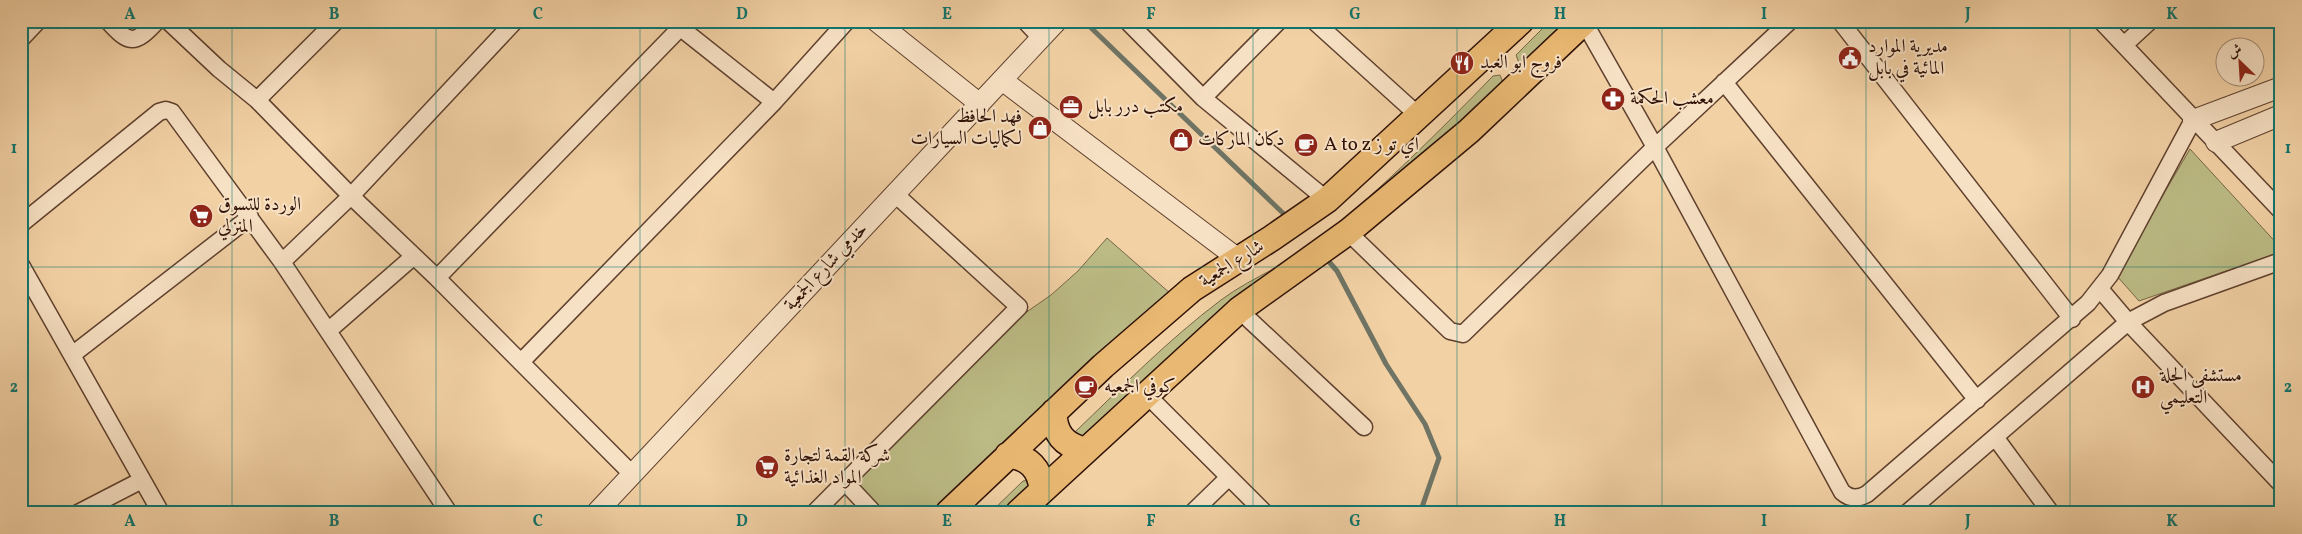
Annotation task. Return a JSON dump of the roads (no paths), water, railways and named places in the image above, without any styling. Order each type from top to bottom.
[{"type":"main road","name":"شارع الجمعية","points":[[1018,513],[1146,393],[1239,310],[1273,283],[1348,232],[1469,131],[1584,22]]},
{"type":"main road","name":"شارع الجمعية","points":[[948,513],[1008,454],[1103,366],[1186,294],[1237,258],[1272,238],[1327,200],[1419,116],[1509,25]]},
{"type":"main road","points":[[1054,412],[1056,430],[1061,438],[1068,444],[1084,450]]},
{"type":"main road","points":[[1008,454],[1017,455],[1033,464],[1038,472],[1042,489]]},
{"type":"street","points":[[108,21],[123,37],[129,40],[137,39],[157,21]]},
{"type":"street","points":[[168,21],[219,69],[257,100],[351,196],[437,278],[632,474]]},
{"type":"street","points":[[257,100],[336,21]]},
{"type":"street","points":[[282,262],[351,196],[515,21]]},
{"type":"street","points":[[521,362],[774,102],[848,21]]},
{"type":"street","points":[[876,21],[980,104]]},
{"type":"street","points":[[1025,21],[1042,38]]},
{"type":"street","name":"خدمي شارع الجمعية","points":[[596,513],[1057,21]]},
{"type":"street","points":[[1126,21],[1203,98],[1327,200]]},
{"type":"street","points":[[1203,98],[1279,21]]},
{"type":"street","points":[[1314,21],[1419,116]]},
{"type":"street","points":[[1348,232],[1450,331],[1463,334],[1655,147],[1790,21]]},
{"type":"street","points":[[1840,21],[2072,319]]},
{"type":"street","points":[[2101,21],[2281,211]]},
{"type":"street","points":[[2124,45],[2150,21]]},
{"type":"street","points":[[21,39],[36,22]]},
{"type":"street","points":[[1584,22],[1655,147],[1842,492],[1854,498],[1866,494],[1977,400],[2072,319],[2100,289],[2193,120],[2281,87]]},
{"type":"street","points":[[437,278],[676,24],[774,102]]},
{"type":"street","points":[[1002,80],[1237,258]]},
{"type":"street","points":[[1724,82],[1977,400]]},
{"type":"street","points":[[21,224],[159,112],[166,110],[174,115],[282,262],[449,513]]},
{"type":"street","points":[[2216,142],[2281,115]]},
{"type":"street","points":[[814,513],[1019,307],[895,194]]},
{"type":"street","points":[[72,355],[250,217]]},
{"type":"street","points":[[328,331],[414,256]]},
{"type":"street","points":[[1907,513],[2128,322],[2164,303],[2281,261]]},
{"type":"street","points":[[21,265],[161,513]]},
{"type":"street","points":[[2100,289],[2128,322],[2281,484]]},
{"type":"street","points":[[1239,310],[1364,427]]},
{"type":"street","points":[[1146,393],[1228,478],[1265,513]]},
{"type":"street","points":[[1995,437],[2052,513]]},
{"type":"street","points":[[1192,513],[1228,478]]},
{"type":"street","points":[[78,513],[142,480]]},
{"type":"street","points":[[845,482],[874,513]]},
{"type":"waterway","points":[[1084,21],[1289,219]]},
{"type":"waterway","points":[[1325,257],[1337,271],[1386,364],[1425,424],[1439,458],[1420,513]]},
{"type":"place","name":"مديرية الموارد المائية في بابل","points":[[1850,58]]},
{"type":"place","name":"فروج ابو العبد","points":[[1462,63]]},
{"type":"place","name":"معشب الحكمة","points":[[1613,99]]},
{"type":"place","name":"مكتب درر بابل","points":[[1071,107]]},
{"type":"place","name":"فهد الحافظ لكماليات السيارات","points":[[1040,128]]},
{"type":"place","name":"دكان الماركات","points":[[1181,140]]},
{"type":"place","name":"A to z اي تو ز","points":[[1306,145]]},
{"type":"place","name":"الوردة للتسوق المنزلي","points":[[201,216]]},
{"type":"place","name":"كوفي الجمعيه","points":[[1086,387]]},
{"type":"place","name":"مستشفى الحلة التعليمي","points":[[2143,387]]},
{"type":"place","name":"شركة القمة لتجارة المواد الغذائية","points":[[767,467]]}]
